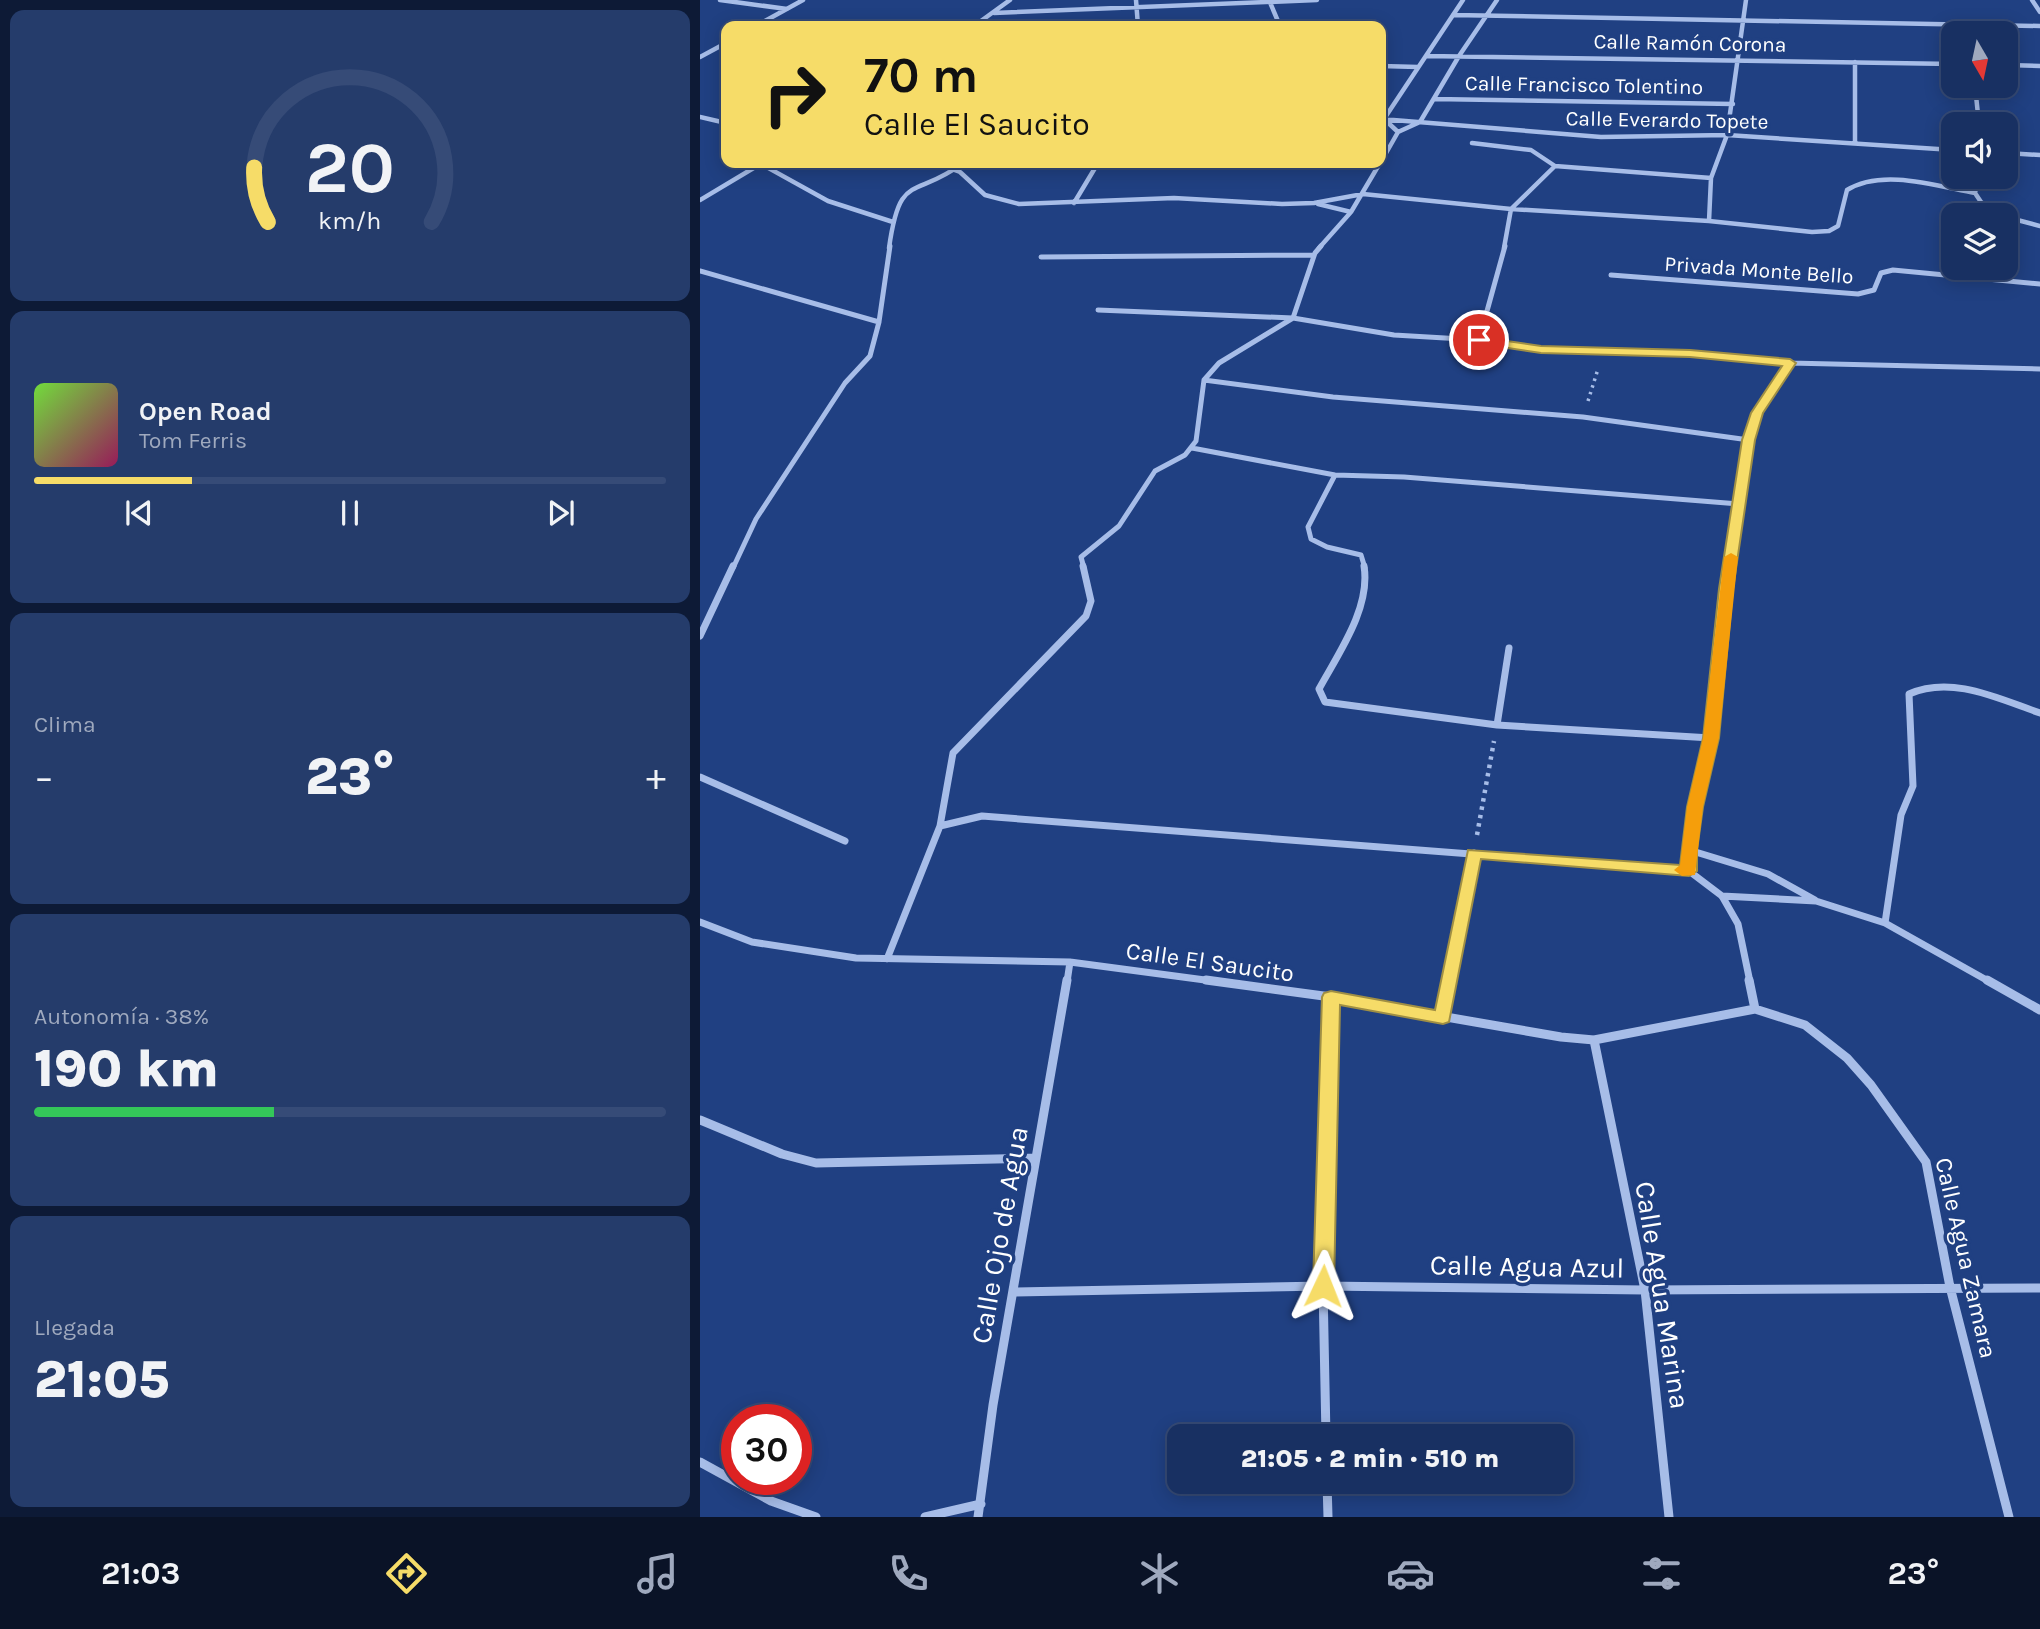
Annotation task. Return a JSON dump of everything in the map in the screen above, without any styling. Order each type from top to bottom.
[{"type":"street","points":[[720,0],[787,9]]},
{"type":"street","points":[[765,21],[803,0]]},
{"type":"street","points":[[982,21],[1010,0]]},
{"type":"street","points":[[1136,0],[1138,21]]},
{"type":"street","points":[[994,13],[1317,0]]},
{"type":"street","points":[[1386,115],[1463,0]]},
{"type":"street","points":[[1386,152],[1398,132],[1420,122],[1459,56],[1497,0]]},
{"type":"street","points":[[1709,221],[1711,178],[1727,135],[1746,0]]},
{"type":"street","points":[[2032,0],[2040,12]]},
{"type":"street","points":[[1269,1],[1278,21]]},
{"type":"street","points":[[1453,15],[1743,18],[2040,26]]},
{"type":"street","points":[[700,57],[721,46]]},
{"type":"street","points":[[700,49],[711,51]]},
{"type":"street","name":"Calle Ramón Corona","points":[[1426,56],[1941,64]]},
{"type":"street","points":[[1855,62],[1855,143]]},
{"type":"street","points":[[2018,65],[2040,66]]},
{"type":"street","points":[[1386,66],[1418,67]]},
{"type":"street","name":"Calle Francisco Tolentino","points":[[1434,99],[1733,104]]},
{"type":"street","points":[[700,117],[721,122]]},
{"type":"street","name":"Calle Everardo Topete","points":[[1386,119],[1601,137],[1727,135],[1941,148]]},
{"type":"street","points":[[1386,122],[1398,132]]},
{"type":"street","points":[[1472,143],[1531,150],[1555,166],[1711,178]]},
{"type":"street","points":[[2018,154],[2040,155]]},
{"type":"street","points":[[1479,340],[1510,228],[1511,209],[1555,166]]},
{"type":"street","points":[[700,200],[754,168]]},
{"type":"street","points":[[771,168],[828,201],[892,222]]},
{"type":"street","points":[[952,168],[994,199],[1027,205],[1174,198],[1242,204],[1314,203],[1363,194],[1511,209],[1709,221],[1821,232],[1838,226],[1847,190],[1856,184],[1897,181],[1975,193]]},
{"type":"street","points":[[1074,203],[1095,168]]},
{"type":"street","points":[[887,959],[940,826],[953,753],[1086,616],[1091,601],[1081,557],[1119,526],[1155,471],[1185,455],[1192,448],[1196,441],[1205,380],[1219,363],[1293,318],[1314,255],[1352,212],[1377,168]]},
{"type":"street","points":[[700,636],[756,520],[845,383],[870,356],[879,322],[892,222],[902,196],[908,190],[955,169]]},
{"type":"street","points":[[1976,189],[1975,193],[1982,203]]},
{"type":"street","points":[[700,190],[712,193]]},
{"type":"street","points":[[1314,203],[1352,212]]},
{"type":"street","points":[[2018,221],[2040,226]]},
{"type":"street","points":[[1041,257],[1314,255]]},
{"type":"street","name":"Privada Monte Bello","points":[[1611,275],[1858,294],[1874,290],[1881,273],[1893,270],[2040,284]]},
{"type":"street","points":[[700,271],[879,322]]},
{"type":"street","points":[[1098,310],[1293,318],[1394,335],[1479,340],[1541,350],[1690,353],[1790,363],[2040,369]]},
{"type":"street","points":[[1689,871],[1695,807],[1711,738],[1726,589],[1749,440],[1757,413],[1790,363]]},
{"type":"street","points":[[1205,380],[1333,397],[1583,417],[1749,440]]},
{"type":"street","points":[[1192,448],[1335,475],[1404,477],[1739,504]]},
{"type":"street","points":[[1335,475],[1308,527],[1309,536],[1327,547],[1361,555],[1364,561],[1365,593],[1319,689],[1320,698],[1331,705],[1497,725],[1711,738]]},
{"type":"street","points":[[1497,725],[1508,648]]},
{"type":"street","points":[[1885,923],[1901,815],[1913,786],[1909,694],[1928,685],[1941,686],[1977,693],[2040,713]]},
{"type":"street","points":[[700,777],[845,841]]},
{"type":"street","points":[[940,826],[982,816],[1689,871],[1723,896],[1738,924],[1755,1009]]},
{"type":"street","points":[[1689,850],[1768,874],[1816,901],[1885,923],[2040,1010]]},
{"type":"street","points":[[1443,1017],[1474,853]]},
{"type":"street","points":[[1723,896],[1816,901]]},
{"type":"street","name":"Calle El Saucito","points":[[700,922],[752,942],[856,958],[1070,962],[1331,997],[1561,1037],[1594,1040],[1755,1009]]},
{"type":"street","name":"Calle Ojo de Agua","points":[[978,1517],[993,1405],[1070,962]]},
{"type":"street","points":[[1326,1424],[1323,1286],[1331,997]]},
{"type":"street","name":"Calle Agua Zamara","points":[[1755,1009],[1805,1025],[1847,1058],[1871,1085],[1926,1162],[1950,1287],[2009,1517]]},
{"type":"street","name":"Calle Agua Marina","points":[[1594,1040],[1644,1290],[1670,1517]]},
{"type":"street","points":[[700,1120],[790,1157],[816,1163],[1036,1158]]},
{"type":"street","name":"Calle Agua Azul","points":[[1013,1292],[1323,1286],[1644,1290],[2040,1288]]},
{"type":"street","points":[[700,1462],[774,1502],[816,1517]]},
{"type":"street","points":[[1327,1494],[1328,1517]]},
{"type":"street","points":[[925,1517],[981,1504]]},
{"type":"path","points":[[1583,417],[1604,352]]},
{"type":"path","points":[[1474,853],[1497,725]]},
{"type":"slow traffic","points":[[1682,870],[1689,871],[1695,807],[1711,738],[1731,557]]},
{"type":"route","points":[[1323,1286],[1331,997],[1443,1017],[1474,853],[1689,871],[1695,807],[1711,738],[1726,589],[1749,440],[1757,413],[1790,363],[1690,353],[1541,350],[1479,340]]}]
